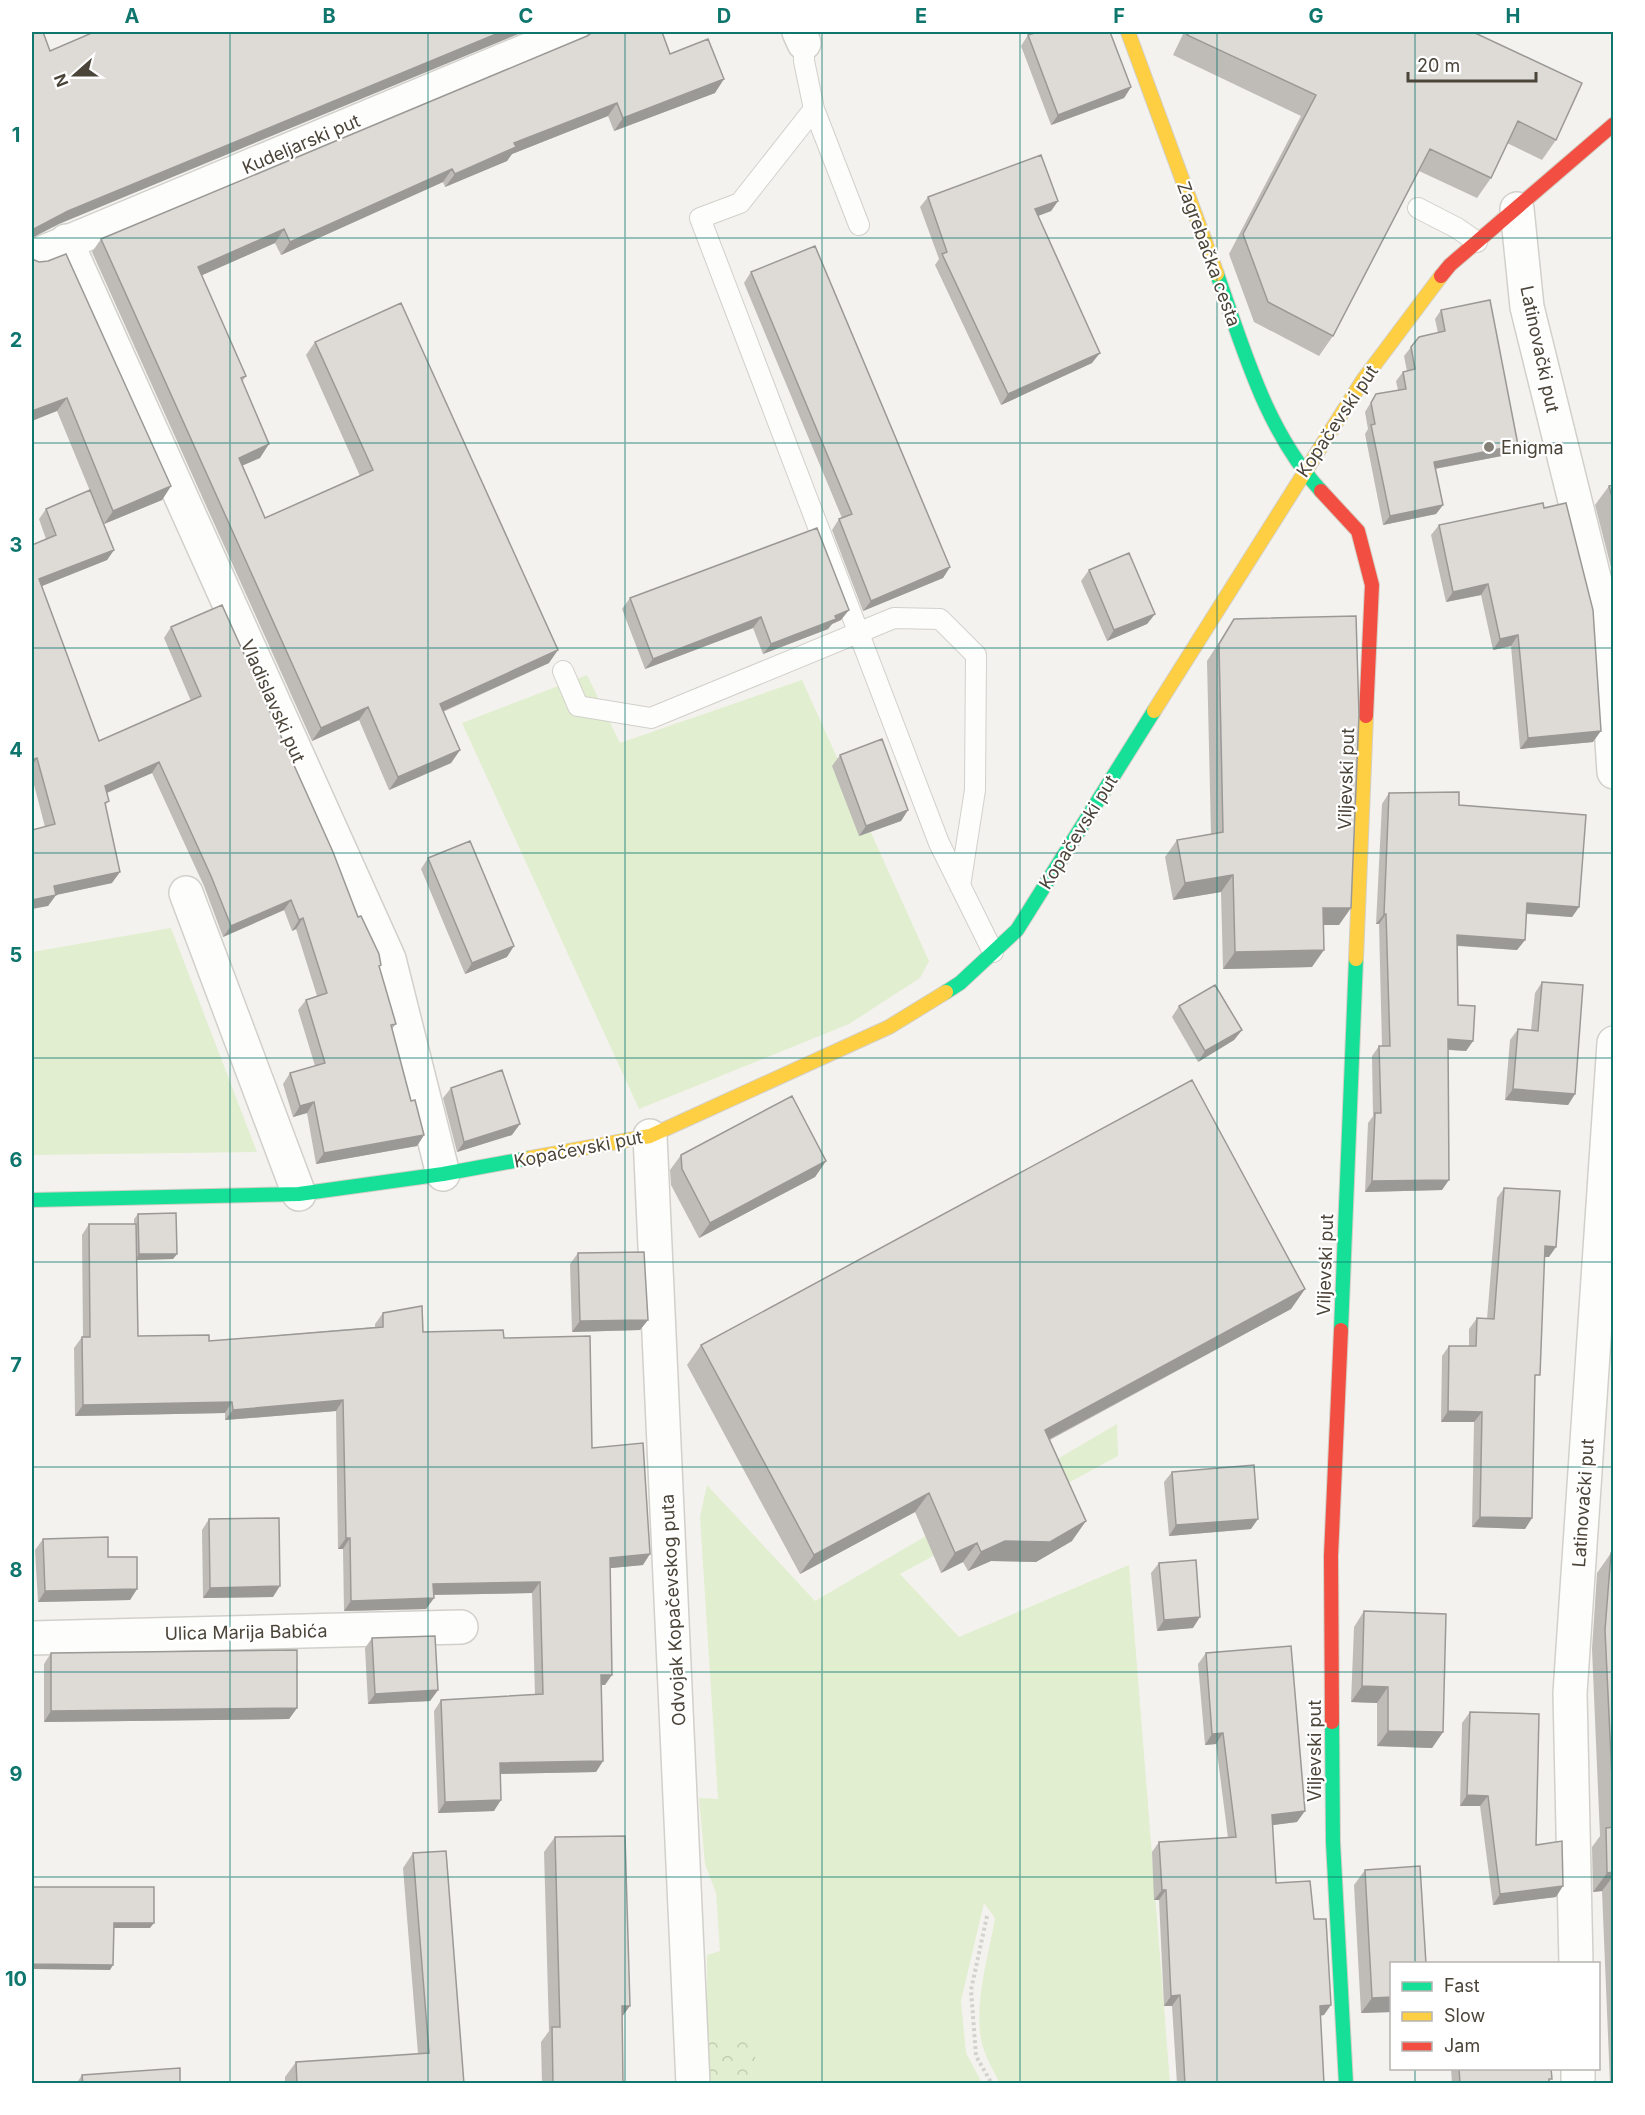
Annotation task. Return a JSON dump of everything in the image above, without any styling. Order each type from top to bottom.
[{"type":"street","name":"Kudeljarski put","points":[[32,257],[571,32]]},
{"type":"street","name":"Zagrebačka cesta","points":[[1128,32],[1266,409],[1303,471]]},
{"type":"street","name":"Kopačevski put","points":[[32,1200],[299,1194],[443,1174],[651,1136],[889,1028],[960,983],[1017,930],[1303,471],[1363,380],[1450,265],[1614,124]]},
{"type":"street","name":"Latinovački put","points":[[1517,209],[1527,307],[1604,618],[1614,772]]},
{"type":"street","name":"Vladislavski put","points":[[66,241],[389,959],[443,1174]]},
{"type":"street","name":"Viljevski put","points":[[1303,471],[1358,531],[1372,585],[1331,1556],[1333,1842],[1346,2084]]},
{"type":"street","points":[[186,893],[299,1194]]},
{"type":"street","name":"Latinovački put","points":[[1576,1962],[1570,1693],[1614,1043]]},
{"type":"street","name":"Odvojak Kopačevskog puta","points":[[651,1136],[693,2084]]},
{"type":"street","name":"Ulica Marija Babića","points":[[32,1638],[461,1627]]},
{"type":"lane","points":[[802,37],[804,60],[814,109],[859,225]]},
{"type":"lane","points":[[814,109],[740,203],[700,218],[939,843],[993,952]]},
{"type":"lane","points":[[1418,208],[1457,228],[1477,242]]},
{"type":"lane","points":[[563,671],[578,706],[651,718],[894,618],[940,619],[976,655],[975,790],[960,886]]},
{"type":"path","points":[[987,1916],[971,1990],[976,2056],[992,2084]]},
{"type":"green space","points":[[587,675],[620,743],[802,680],[929,961],[920,978],[849,1024],[639,1109],[462,723]]},
{"type":"green space","points":[[171,928],[257,1152],[32,1155],[32,952]]},
{"type":"green space","points":[[1117,1424],[1118,1456],[900,1574],[959,1637],[1129,1565],[1170,2083],[1000,2083],[990,2065],[980,2032],[981,1989],[995,1918],[984,1903],[961,2001],[966,2053],[982,2083],[750,2083],[758,2039],[707,2041],[707,1955],[720,1951],[716,1893],[705,1864],[699,1798],[718,1799],[700,1517],[707,1485],[815,1601]]},
{"type":"green space","points":[[759,2038],[750,2083],[709,2083],[707,2041]]},
{"type":"building","points":[[32,32],[43,32],[50,51],[94,32],[501,32],[68,211],[32,230]]},
{"type":"building","points":[[593,32],[662,32],[670,54],[708,39],[724,79],[623,118],[617,103],[514,143],[516,147],[455,174],[452,169],[290,242],[284,229],[198,267],[246,376],[241,378],[269,444],[239,458],[265,518],[373,470],[315,342],[401,303],[558,650],[440,704],[460,750],[398,777],[368,707],[321,728],[101,239]]},
{"type":"building","points":[[1038,32],[1110,32],[1131,87],[1058,115],[1028,35]]},
{"type":"building","points":[[1189,32],[1473,32],[1582,83],[1556,140],[1518,121],[1491,178],[1430,149],[1333,336],[1268,302],[1243,234],[1316,95],[1187,35]]},
{"type":"building","points":[[1041,155],[1058,201],[1035,209],[1100,353],[1008,394],[942,254],[947,252],[928,197]]},
{"type":"building","points":[[815,246],[950,567],[871,601],[839,519],[852,514],[751,272]]},
{"type":"building","points":[[66,254],[171,486],[113,511],[67,398],[32,411],[32,259],[39,262],[48,261]]},
{"type":"building","points":[[1490,300],[1518,445],[1434,462],[1443,505],[1390,516],[1371,425],[1375,424],[1371,403],[1376,394],[1406,389],[1403,372],[1415,369],[1411,347],[1419,337],[1445,331],[1441,310]]},
{"type":"building","points":[[1614,485],[1614,504],[1609,486]]},
{"type":"building","points":[[90,490],[114,550],[39,579],[99,741],[201,696],[171,627],[222,605],[333,852],[358,917],[361,916],[379,954],[381,965],[379,966],[396,1024],[391,1025],[411,1101],[415,1100],[424,1135],[324,1153],[314,1102],[300,1106],[290,1073],[325,1063],[306,1000],[327,993],[303,918],[299,920],[291,900],[231,926],[159,762],[105,786],[109,801],[105,803],[120,872],[54,886],[56,895],[32,900],[32,830],[55,824],[37,758],[32,760],[32,545],[56,535],[46,509]]},
{"type":"building","points":[[1543,503],[1544,508],[1566,503],[1593,610],[1601,731],[1528,738],[1518,635],[1500,639],[1488,584],[1453,592],[1439,525]]},
{"type":"building","points":[[817,528],[849,610],[835,616],[836,619],[771,644],[761,617],[653,659],[630,598]]},
{"type":"building","points":[[1129,553],[1155,614],[1114,630],[1089,570]]},
{"type":"building","points":[[1356,616],[1359,715],[1351,908],[1323,908],[1324,950],[1235,952],[1233,875],[1185,883],[1177,840],[1223,832],[1219,644],[1234,619]]},
{"type":"building","points":[[882,739],[908,810],[866,826],[840,755]]},
{"type":"building","points":[[1459,792],[1459,805],[1586,815],[1579,907],[1527,903],[1525,940],[1457,935],[1458,1005],[1475,1006],[1473,1041],[1448,1039],[1449,1180],[1372,1181],[1375,1113],[1381,1113],[1379,1046],[1390,1046],[1386,914],[1384,914],[1389,793]]},
{"type":"building","points":[[470,841],[514,946],[472,963],[428,858]]},
{"type":"building","points":[[1542,982],[1583,985],[1575,1094],[1513,1089],[1518,1029],[1538,1031]]},
{"type":"building","points":[[1215,985],[1242,1030],[1205,1051],[1179,1006]]},
{"type":"building","points":[[502,1070],[520,1124],[464,1142],[451,1088]]},
{"type":"building","points":[[1192,1080],[1305,1289],[1045,1430],[1086,1521],[1050,1542],[1005,1541],[981,1552],[977,1543],[955,1553],[929,1493],[814,1555],[701,1345]]},
{"type":"building","points":[[792,1096],[826,1161],[710,1223],[682,1169],[681,1155]]},
{"type":"building","points":[[1504,1188],[1560,1191],[1556,1247],[1545,1246],[1540,1375],[1535,1375],[1532,1518],[1480,1517],[1482,1412],[1448,1411],[1449,1346],[1476,1346],[1477,1318],[1494,1319]]},
{"type":"building","points":[[176,1213],[177,1254],[139,1254],[138,1214]]},
{"type":"building","points":[[89,1224],[136,1224],[138,1336],[209,1335],[209,1341],[383,1327],[383,1313],[422,1306],[423,1332],[503,1330],[504,1338],[590,1336],[592,1448],[643,1443],[650,1554],[610,1558],[612,1675],[601,1675],[603,1761],[500,1763],[501,1800],[445,1802],[441,1700],[543,1694],[540,1582],[433,1584],[434,1598],[351,1601],[350,1538],[346,1538],[343,1400],[233,1410],[232,1402],[83,1405],[82,1337],[90,1337]]},
{"type":"building","points":[[644,1252],[648,1320],[580,1321],[578,1253]]},
{"type":"building","points":[[1254,1465],[1258,1519],[1176,1525],[1172,1472]]},
{"type":"building","points":[[279,1518],[280,1586],[210,1588],[209,1519]]},
{"type":"building","points":[[108,1537],[108,1557],[137,1557],[137,1589],[45,1591],[43,1539]]},
{"type":"building","points":[[1611,1553],[1614,1553],[1614,1821],[1605,1630]]},
{"type":"building","points":[[1196,1560],[1200,1617],[1164,1620],[1159,1563]]},
{"type":"building","points":[[1364,1611],[1446,1614],[1443,1732],[1388,1731],[1388,1687],[1362,1686]]},
{"type":"building","points":[[435,1636],[438,1690],[375,1694],[372,1638]]},
{"type":"building","points":[[1291,1646],[1305,1811],[1272,1815],[1276,1883],[1310,1881],[1314,1919],[1326,1919],[1331,2005],[1320,2006],[1324,2084],[1185,2084],[1180,1995],[1171,1996],[1166,1890],[1162,1890],[1159,1842],[1236,1837],[1223,1733],[1212,1734],[1206,1653]]},
{"type":"building","points":[[297,1650],[297,1708],[51,1711],[51,1653]]},
{"type":"building","points":[[1470,1712],[1539,1714],[1536,1845],[1562,1841],[1563,1886],[1500,1894],[1488,1796],[1467,1795]]},
{"type":"building","points":[[1614,1827],[1614,1872],[1607,1873],[1606,1828]]},
{"type":"building","points":[[625,1836],[630,2006],[622,2006],[623,2084],[553,2084],[552,2027],[560,2027],[555,1837]]},
{"type":"building","points":[[446,1851],[464,2084],[297,2084],[296,2062],[429,2053],[413,1853]]},
{"type":"building","points":[[1420,1866],[1426,1962],[1390,1962],[1390,1997],[1372,1998],[1365,1870]]},
{"type":"building","points":[[32,1887],[154,1887],[154,1923],[114,1923],[113,1965],[32,1964]]},
{"type":"building","points":[[180,2068],[180,2084],[83,2084],[82,2075]]},
{"type":"building","points":[[1459,2070],[1551,2070],[1552,2079],[1549,2079],[1549,2084],[1460,2084]]},
{"type":"traffic: fast","points":[[1217,274],[1247,360],[1271,416],[1302,468],[1321,491]]},
{"type":"traffic: fast","points":[[946,992],[960,983],[1017,930],[1154,711]]},
{"type":"traffic: fast","points":[[1341,1330],[1356,959]]},
{"type":"traffic: fast","points":[[32,1200],[299,1194],[443,1174],[530,1158]]},
{"type":"traffic: fast","points":[[1332,1722],[1333,1842],[1346,2084]]},
{"type":"traffic: slow","points":[[1128,32],[1217,274]]},
{"type":"traffic: slow","points":[[1154,711],[1363,380],[1441,276]]},
{"type":"traffic: slow","points":[[1356,959],[1366,716]]},
{"type":"traffic: slow","points":[[530,1158],[650,1136],[889,1027],[946,992]]},
{"type":"traffic: jam","points":[[1441,276],[1450,265],[1614,124]]},
{"type":"traffic: jam","points":[[1321,491],[1358,531],[1372,585],[1366,716]]},
{"type":"traffic: jam","points":[[1332,1722],[1331,1556],[1341,1330]]},
{"type":"place","name":"Enigma","points":[[1489,447]]}]
